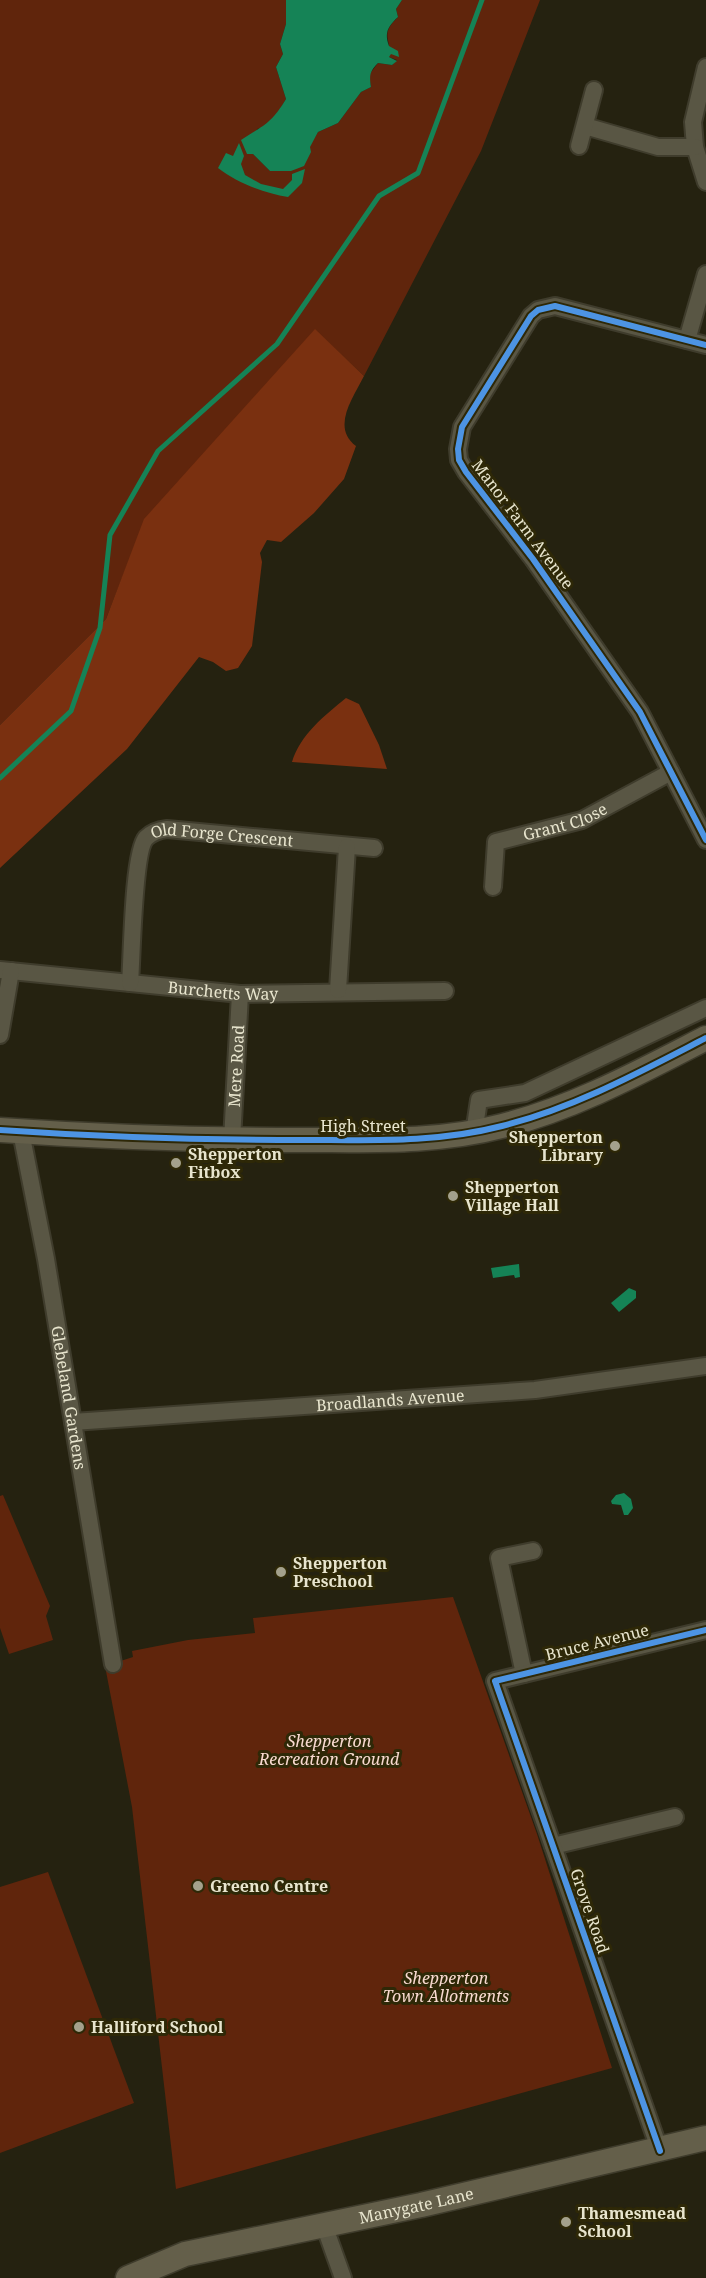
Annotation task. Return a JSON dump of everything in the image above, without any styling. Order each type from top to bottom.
[{"type":"main road","name":"High Street","points":[[10,1131],[232,1140],[402,1140],[474,1133],[526,1120],[572,1102],[706,1038]]},
{"type":"main road","name":"Manygate Lane","points":[[128,2278],[185,2254],[660,2151],[706,2138]]},
{"type":"street","points":[[706,67],[693,122],[695,147],[706,182]]},
{"type":"street","points":[[579,146],[594,90]]},
{"type":"street","points":[[585,126],[658,147],[695,147]]},
{"type":"street","points":[[687,340],[706,274]]},
{"type":"street","name":"Manor Farm Avenue","points":[[706,345],[555,306],[538,310],[531,316],[462,427],[458,438],[459,460],[466,472],[559,595],[640,712],[706,840]]},
{"type":"street","name":"Grant Close","points":[[494,887],[496,842],[582,820],[671,772]]},
{"type":"street","name":"Old Forge Crescent","points":[[130,983],[138,860],[145,839],[156,831],[167,829],[374,848]]},
{"type":"street","points":[[338,990],[347,847]]},
{"type":"street","points":[[0,1035],[5,971]]},
{"type":"street","name":"Burchetts Way","points":[[5,971],[240,994],[338,990],[391,993],[445,991]]},
{"type":"street","name":"Mere Road","points":[[232,1140],[240,994]]},
{"type":"street","points":[[474,1133],[479,1100],[525,1093],[706,1008]]},
{"type":"street","name":"Glebeland Gardens","points":[[10,1131],[46,1259],[113,1664]]},
{"type":"street","name":"Broadlands Avenue","points":[[73,1422],[535,1390],[706,1366]]},
{"type":"street","points":[[524,1674],[499,1558],[533,1551]]},
{"type":"street","name":"Bruce Avenue","points":[[495,1681],[706,1630]]},
{"type":"street","name":"Grove Road","points":[[495,1681],[660,2151]]},
{"type":"street","points":[[553,1846],[675,1817]]},
{"type":"street","points":[[324,2225],[343,2278]]},
{"type":"green space","points":[[0,0],[286,0],[286,24],[280,44],[283,54],[276,67],[286,99],[271,121],[257,129],[253,154],[270,171],[309,147],[318,132],[338,123],[361,92],[371,87],[369,75],[378,63],[392,65],[397,60],[389,57],[388,33],[392,23],[398,17],[396,9],[402,0],[540,0],[481,151],[364,376],[315,330],[145,519],[106,619],[0,725]]},
{"type":"green space","points":[[3,1495],[50,1606],[46,1616],[53,1640],[9,1654],[0,1628],[0,1496]]},
{"type":"green space","points":[[453,1597],[537,1834],[612,2068],[176,2189],[132,1807],[105,1666],[133,1657],[132,1651],[188,1640],[255,1633],[253,1618]]},
{"type":"green space","points":[[48,1872],[134,2103],[0,2153],[0,1887]]},
{"type":"shaded area","points":[[286,0],[402,0],[396,9],[398,17],[387,33],[389,46],[398,51],[399,57],[391,54],[389,57],[397,61],[392,65],[378,63],[375,66],[370,79],[371,87],[361,92],[338,123],[318,132],[304,166],[291,171],[270,171],[253,154],[247,154],[241,140],[271,119],[286,99],[276,67],[283,54],[280,44],[286,24]]},
{"type":"shaded area","points":[[239,143],[244,156],[241,164],[245,175],[261,184],[283,189],[292,180],[292,174],[305,169],[302,183],[288,197],[251,187],[225,173],[218,168],[226,153],[233,156]]},
{"type":"shaded area","points":[[315,329],[364,376],[346,412],[345,430],[356,446],[344,479],[314,513],[281,542],[267,540],[260,553],[262,562],[252,646],[238,668],[226,671],[213,662],[199,657],[127,749],[0,868],[0,725],[106,619],[144,519]]},
{"type":"shaded area","points":[[346,698],[359,704],[379,745],[387,769],[292,762],[307,734]]},
{"type":"shaded area","points":[[519,1264],[520,1277],[515,1278],[514,1275],[493,1278],[491,1268]]},
{"type":"shaded area","points":[[629,1288],[636,1291],[636,1298],[619,1312],[611,1303]]},
{"type":"shaded area","points":[[624,1493],[631,1499],[633,1508],[628,1515],[624,1515],[621,1505],[612,1504],[611,1501],[616,1495]]},
{"type":"waterway","points":[[0,778],[71,711],[100,628],[110,535],[158,451],[277,344],[379,196],[418,173],[482,0]]},
{"type":"cycle path","points":[[706,345],[555,306],[538,310],[531,316],[462,427],[458,449],[459,460],[466,472],[533,559],[640,712],[706,840]]},
{"type":"cycle path","points":[[0,1130],[228,1139],[379,1140],[453,1135],[502,1126],[555,1109],[606,1088],[706,1038]]},
{"type":"cycle path","points":[[660,2151],[495,1681],[706,1630]]},
{"type":"place","name":"Shepperton Library","points":[[615,1146]]},
{"type":"place","name":"Shepperton Fitbox","points":[[176,1163]]},
{"type":"place","name":"Shepperton Village Hall","points":[[453,1196]]},
{"type":"place","name":"Shepperton Preschool","points":[[281,1572]]},
{"type":"place","name":"Greeno Centre","points":[[198,1886]]},
{"type":"place","name":"Halliford School","points":[[79,2027]]},
{"type":"place","name":"Thamesmead School","points":[[566,2222]]},
{"type":"park label","name":"Shepperton Recreation Ground","points":[[329,1750]]},
{"type":"park label","name":"Shepperton Town Allotments","points":[[446,1987]]}]
